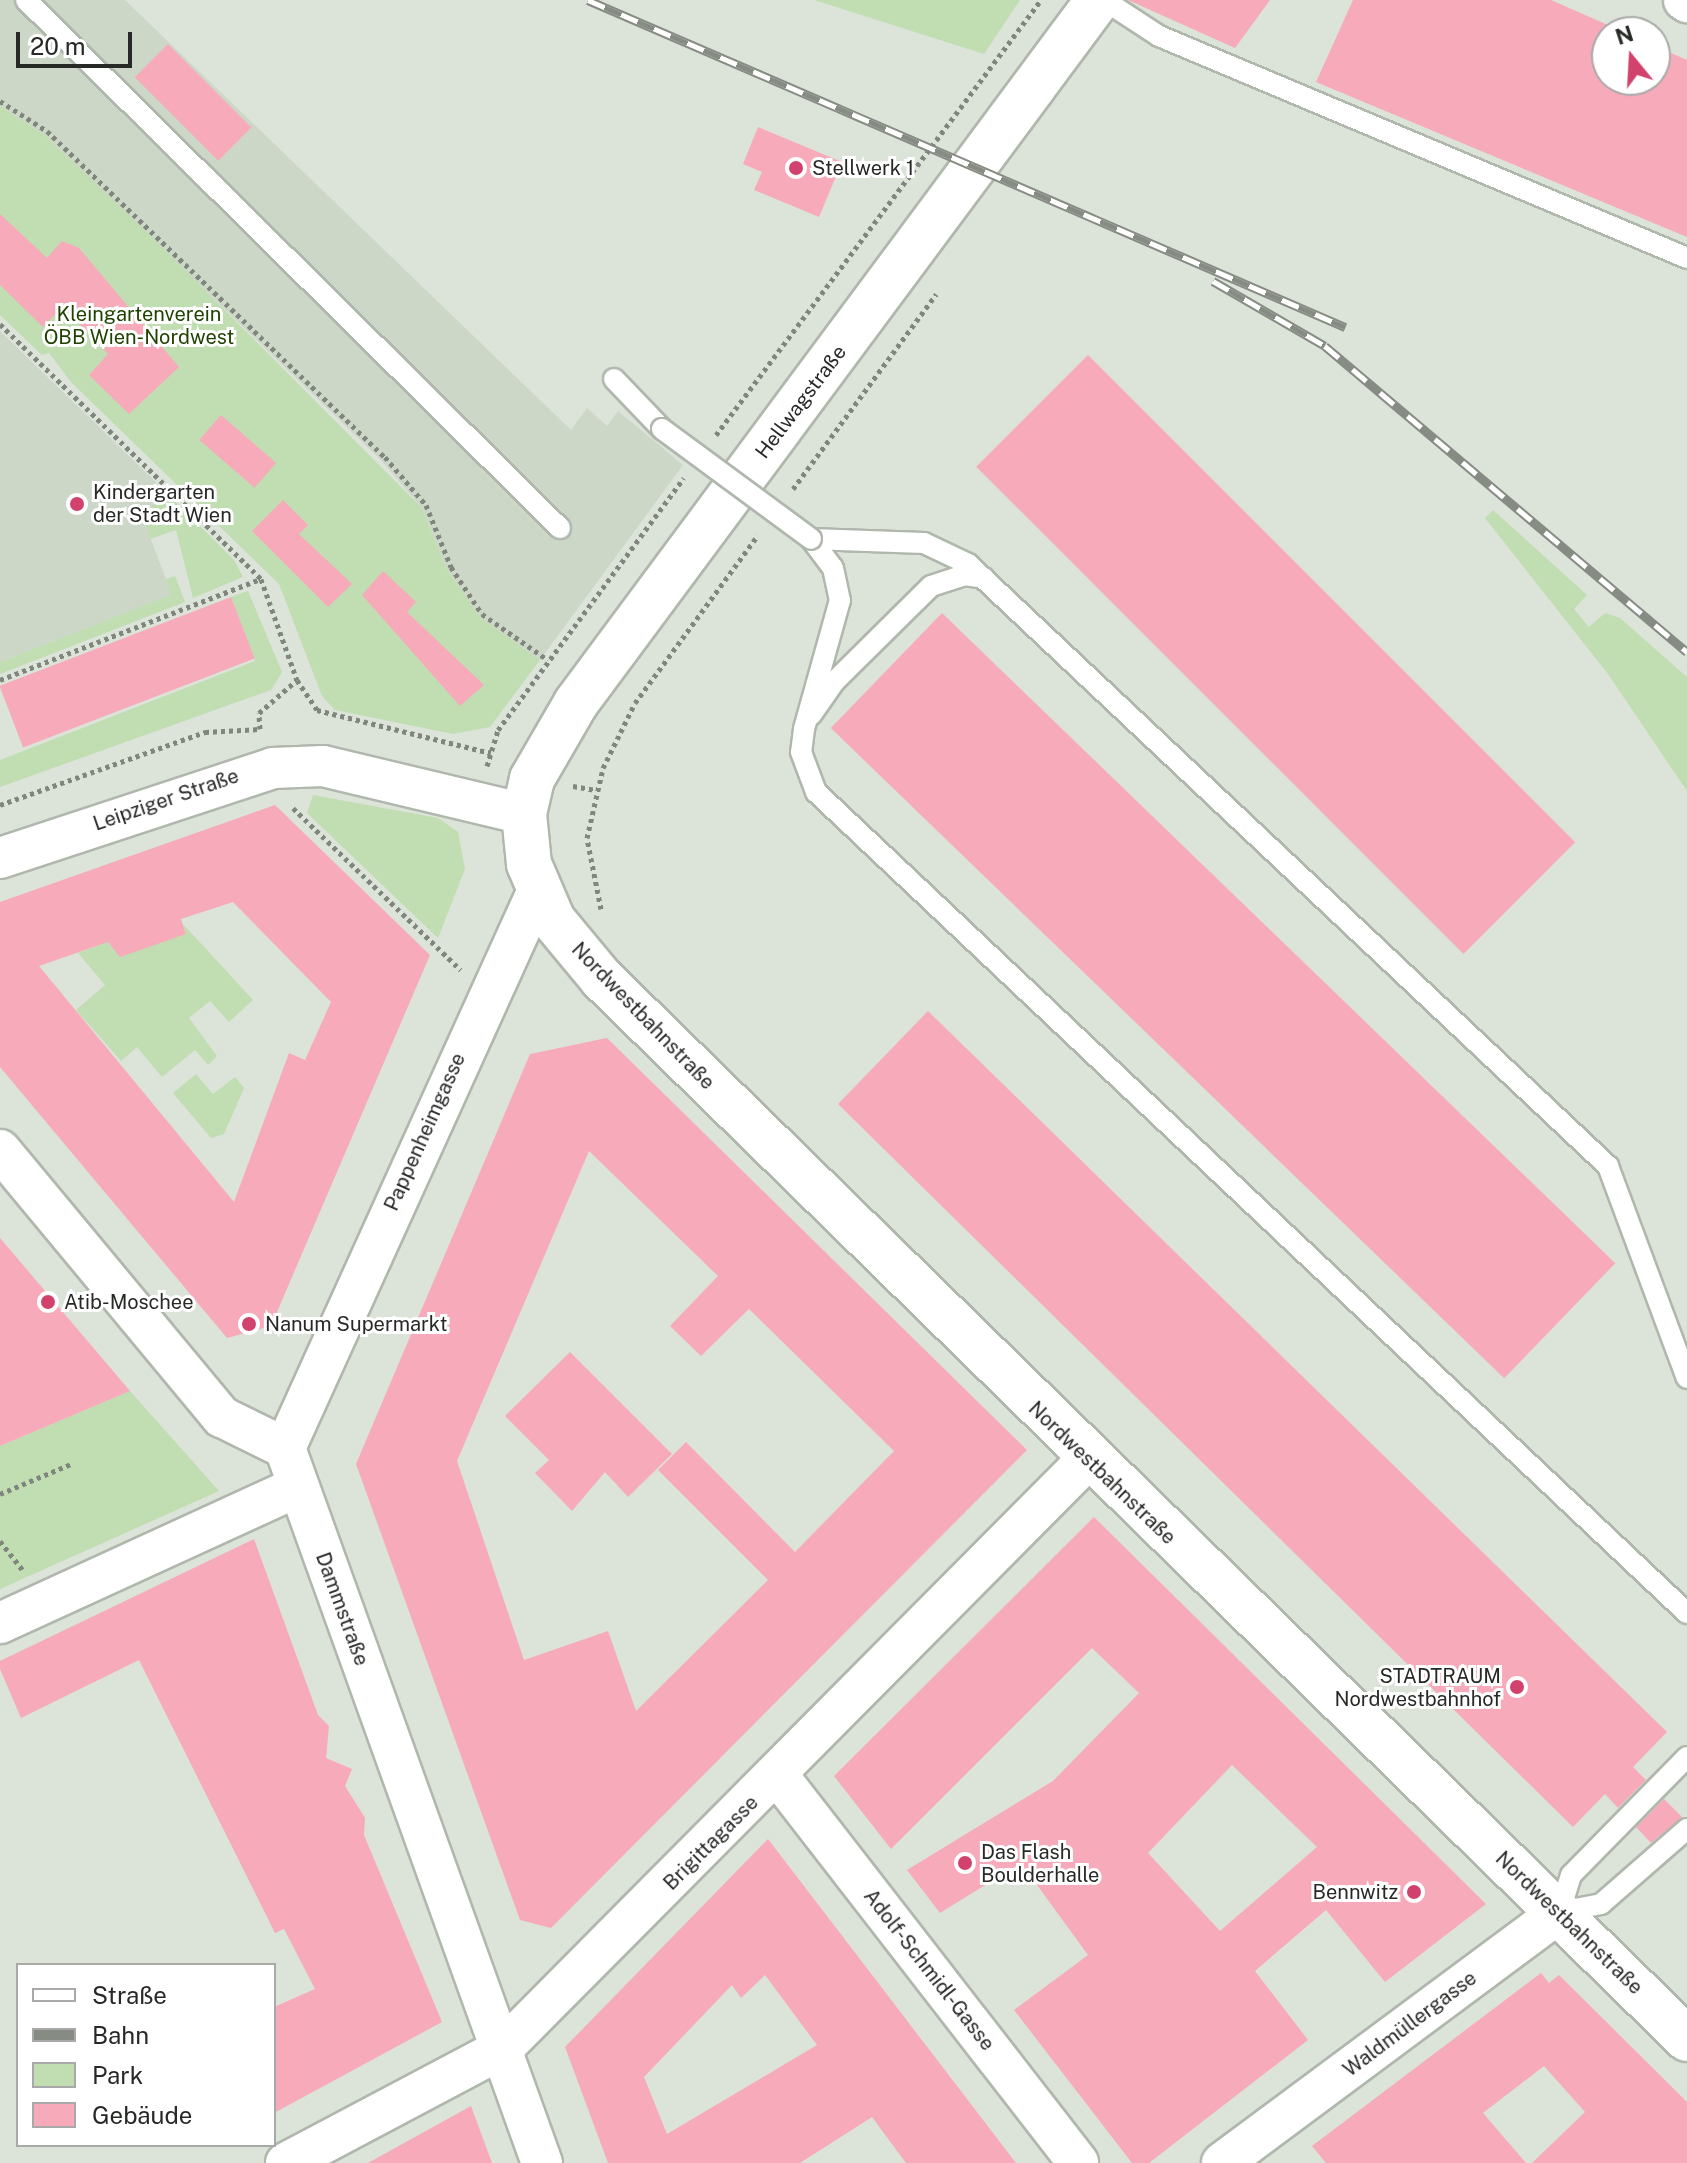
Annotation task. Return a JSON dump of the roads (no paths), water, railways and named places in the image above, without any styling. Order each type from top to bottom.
[{"type":"street","name":"Hellwagstraße","points":[[524,814],[540,759],[576,703],[1101,0]]},
{"type":"street","name":"Leipziger Straße","points":[[0,858],[221,779],[273,768],[323,766],[524,814]]},
{"type":"street","points":[[524,814],[538,890]]},
{"type":"street","name":"Pappenheimgasse","points":[[285,1448],[486,994],[538,890]]},
{"type":"street","name":"Nordwestbahnstraße","points":[[538,890],[602,979],[1087,1460],[1560,1912],[1687,2039]]},
{"type":"street","points":[[0,1150],[222,1417],[285,1448]]},
{"type":"street","name":"Dammstraße","points":[[285,1448],[542,2163]]},
{"type":"street","name":"Brigittagasse","points":[[286,2163],[503,2048],[779,1777],[1087,1460]]},
{"type":"street","points":[[0,1623],[297,1487]]},
{"type":"street","name":"Adolf-Schmidl-Gasse","points":[[779,1777],[1078,2163]]},
{"type":"street","name":"Waldmüllergasse","points":[[1222,2163],[1270,2149],[1560,1912]]},
{"type":"lane","points":[[26,0],[560,528]]},
{"type":"lane","points":[[1101,0],[1159,36],[1687,258]]},
{"type":"lane","points":[[614,379],[662,429],[811,539],[833,568],[840,600],[804,729],[801,752],[816,792],[1687,1613]]},
{"type":"lane","points":[[811,539],[924,543],[986,579],[1608,1166],[1687,1378]]},
{"type":"lane","points":[[804,729],[834,682],[931,586],[965,575],[986,579]]},
{"type":"lane","points":[[1687,1757],[1571,1875],[1560,1912],[1601,1904],[1687,1829]]},
{"type":"railway","points":[[588,0],[1345,327]]},
{"type":"railway","points":[[1213,281],[1325,346],[1687,652]]},
{"type":"place","name":"Stellwerk 1","points":[[796,168]]},
{"type":"place","name":"Kindergarten der Stadt Wien","points":[[77,504]]},
{"type":"place","name":"Atib-Moschee","points":[[48,1302]]},
{"type":"place","name":"Nanum Supermarkt","points":[[249,1324]]},
{"type":"place","name":"STADTRAUM Nordwestbahnhof","points":[[1517,1687]]},
{"type":"place","name":"Das Flash Boulderhalle","points":[[965,1863]]},
{"type":"place","name":"Bennwitz","points":[[1414,1892]]},
{"type":"park label","name":"Kleingartenverein ÖBB Wien-Nordwest","points":[[139,326]]}]
